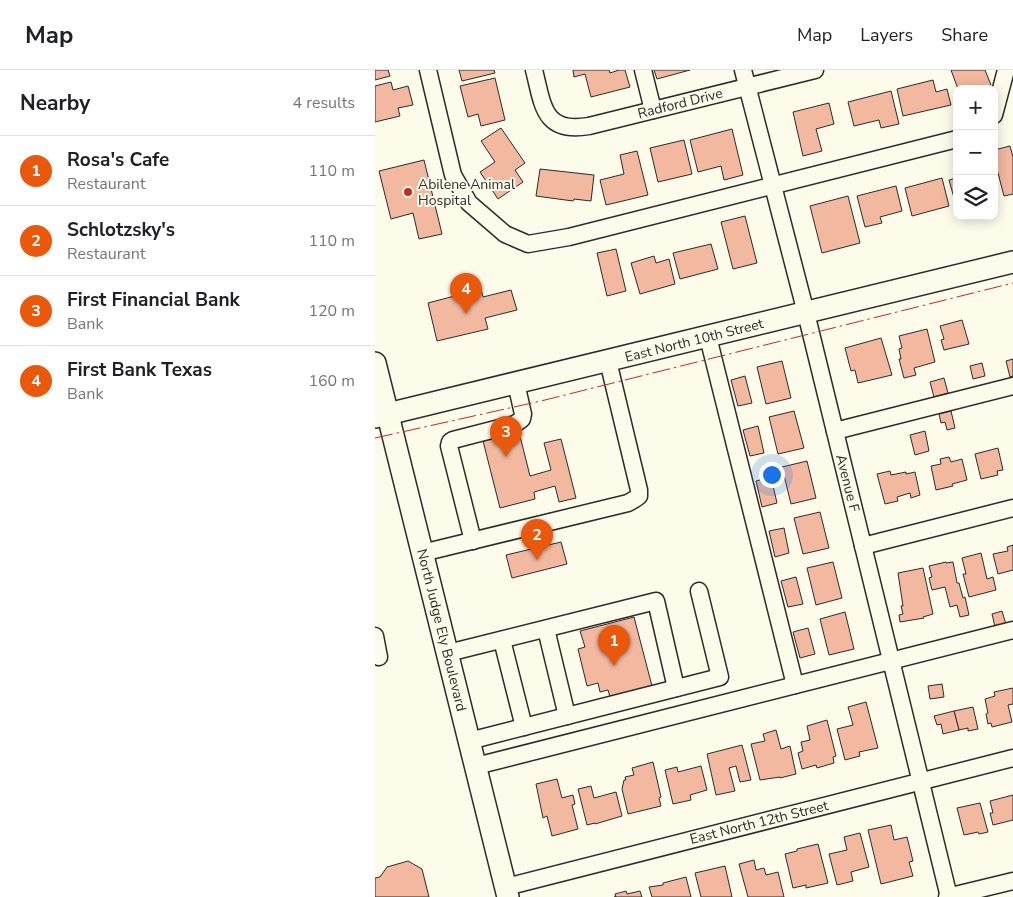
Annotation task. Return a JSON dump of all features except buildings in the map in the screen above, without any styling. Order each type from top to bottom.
[{"type":"main road","name":"East North 10th Street","points":[[381,416],[1013,262]]},
{"type":"main road","name":"North Judge Ely Boulevard","points":[[375,363],[381,416],[423,553],[507,892]]},
{"type":"street","points":[[428,70],[453,175],[469,203],[505,234],[528,244],[569,237],[953,140]]},
{"type":"street","name":"Radford Drive","points":[[534,70],[543,105],[548,116],[559,125],[575,129],[815,70]]},
{"type":"street","points":[[643,70],[653,110]]},
{"type":"street","name":"Avenue F","points":[[743,70],[806,313],[949,897]]},
{"type":"street","points":[[998,100],[1006,70]]},
{"type":"street","points":[[708,337],[795,685]]},
{"type":"street","points":[[423,553],[628,503],[639,496],[608,361]]},
{"type":"street","points":[[473,541],[449,446],[450,442],[519,422],[523,414],[516,383]]},
{"type":"street","points":[[835,431],[1013,386]]},
{"type":"street","points":[[863,546],[1013,508]]},
{"type":"street","points":[[469,741],[719,677],[699,590]]},
{"type":"street","points":[[447,654],[656,601],[676,688]]},
{"type":"street","points":[[546,629],[567,716]]},
{"type":"street","points":[[475,766],[1013,630]]},
{"type":"street","points":[[375,636],[379,657]]},
{"type":"street","points":[[503,640],[524,727]]},
{"type":"street","name":"East North 12th Street","points":[[507,892],[1013,758]]},
{"type":"street","points":[[949,897],[1013,880]]},
{"type":"power","points":[[375,438],[541,401],[1013,283]]},
{"type":"place","name":"Abilene Animal Hospital","points":[[408,192]]},
{"type":"place","name":"First Bank Texas","points":[[466,314]]},
{"type":"place","name":"First Financial Bank","points":[[506,457]]},
{"type":"place","name":"Schlotzsky's","points":[[537,560]]},
{"type":"place","name":"Rosa's Cafe","points":[[614,666]]}]
